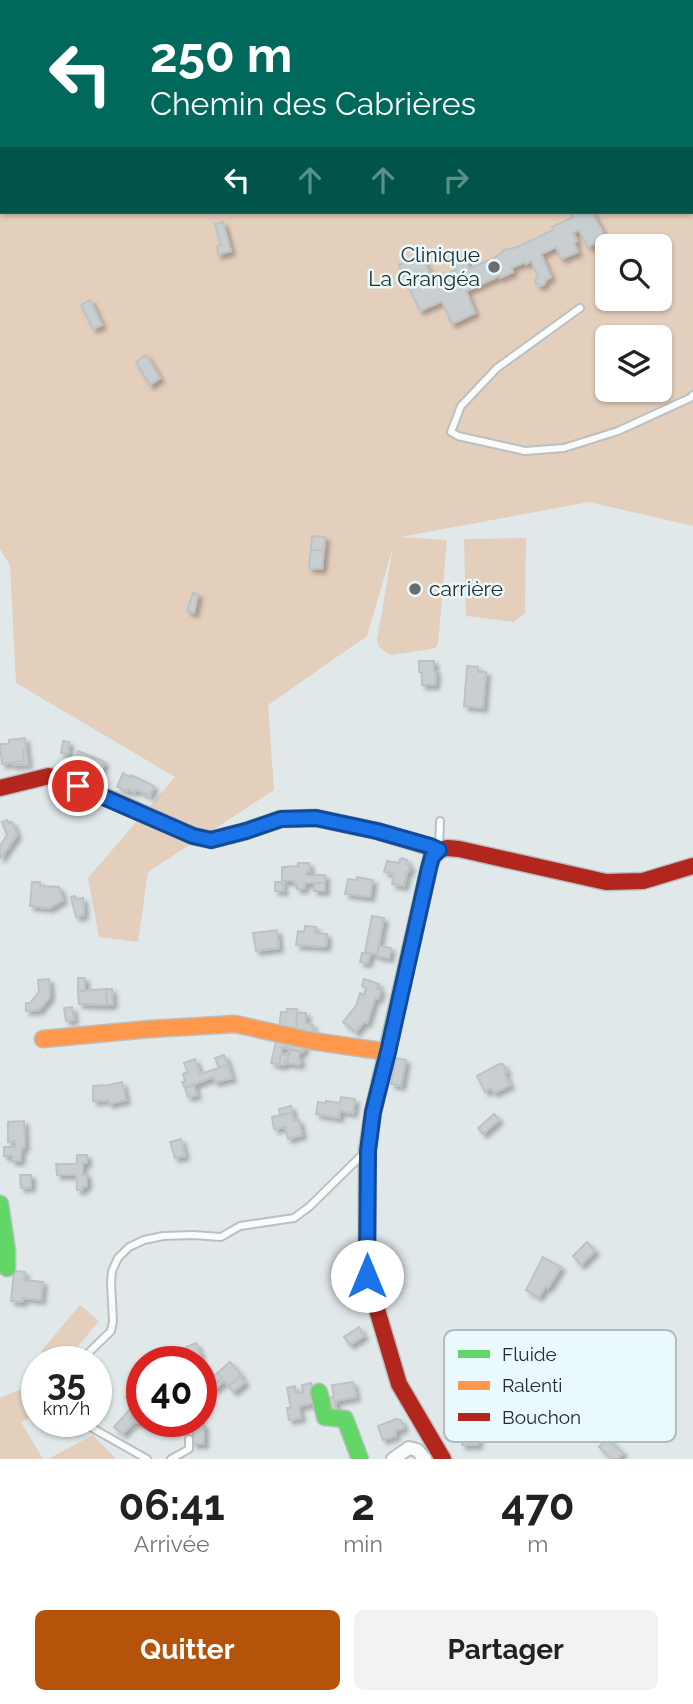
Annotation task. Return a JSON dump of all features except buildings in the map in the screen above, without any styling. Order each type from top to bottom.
[{"type":"street","points":[[0,788],[48,776],[113,800],[193,836],[211,840],[281,819],[316,818],[377,831],[439,850]]},
{"type":"street","points":[[443,1459],[399,1384],[367,1276],[368,1151],[373,1112],[432,857],[439,850],[458,849],[606,882],[643,881],[693,866]]},
{"type":"street","points":[[43,1039],[235,1024],[312,1041],[388,1052]]},
{"type":"street","points":[[0,1204],[7,1268]]},
{"type":"street","points":[[319,1392],[324,1417],[345,1419],[360,1459]]},
{"type":"street","points":[[393,1459],[409,1448],[417,1450],[425,1459]]},
{"type":"lane","points":[[580,308],[497,368],[461,406],[451,432],[458,436],[525,451],[564,448],[618,431],[693,395]]},
{"type":"lane","points":[[439,850],[440,821]]},
{"type":"lane","points":[[96,1346],[111,1331],[112,1271],[118,1258],[129,1247],[163,1236],[221,1237],[240,1226],[295,1218],[355,1160],[368,1151]]},
{"type":"lane","points":[[108,1437],[147,1459]]},
{"type":"lane","points":[[171,1459],[189,1449],[189,1439]]},
{"type":"shaded area","points":[[0,214],[693,214],[693,526],[589,502],[400,537],[447,540],[438,644],[431,649],[391,655],[379,647],[377,640],[393,547],[367,636],[268,705],[274,790],[148,872],[138,942],[99,937],[88,878],[175,777],[16,683],[10,565],[0,549]]},
{"type":"shaded area","name":"carrière","points":[[526,538],[525,613],[514,622],[466,616],[464,539]]},
{"type":"shaded area","points":[[80,1305],[99,1321],[78,1346],[45,1346]]},
{"type":"shaded area","points":[[21,1389],[21,1437],[30,1437],[43,1459],[0,1459],[0,1398]]},
{"type":"shaded area","points":[[89,1437],[95,1437],[116,1459],[48,1459]]},
{"type":"traffic: fast","points":[[367,1255],[367,1151],[373,1112],[429,868],[432,857],[439,850]]},
{"type":"traffic: fast","points":[[0,1204],[7,1268]]},
{"type":"traffic: fast","points":[[319,1392],[325,1417],[345,1419],[360,1459]]},
{"type":"traffic: slow","points":[[43,1039],[235,1024],[312,1041],[388,1052]]},
{"type":"traffic: jam","points":[[0,788],[49,776],[113,800],[193,836],[211,840],[281,819],[316,818],[377,831],[439,850]]},
{"type":"traffic: jam","points":[[439,850],[459,849],[606,882],[643,881],[693,866]]},
{"type":"traffic: jam","points":[[367,1255],[367,1276],[399,1384],[443,1459]]},
{"type":"place","name":"Clinique La Grangéa","points":[[494,267]]},
{"type":"place","name":"carrière","points":[[415,589]]},
{"type":"route","points":[[78,786],[193,836],[211,840],[281,819],[316,818],[377,831],[439,850],[432,857],[429,868],[373,1112],[368,1151],[367,1276]]}]
